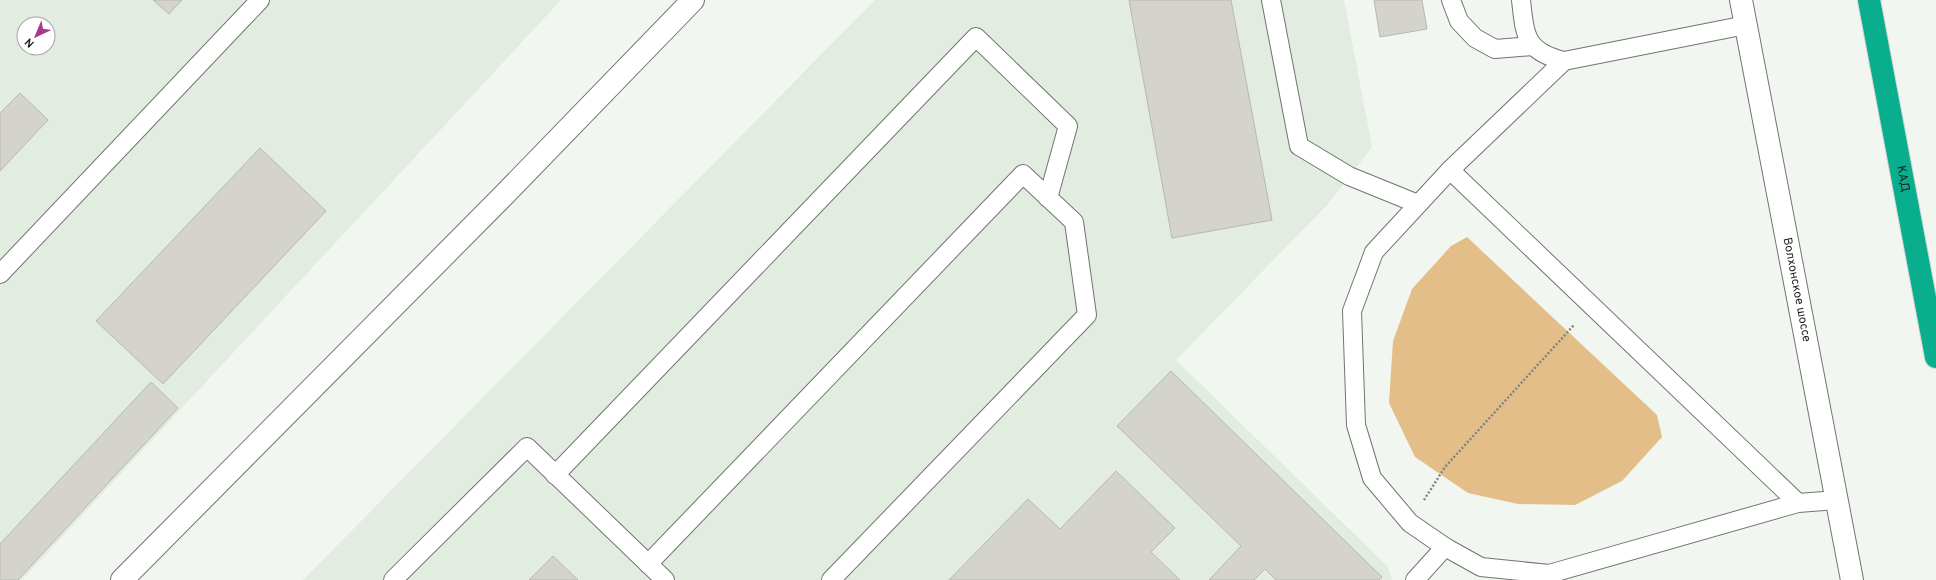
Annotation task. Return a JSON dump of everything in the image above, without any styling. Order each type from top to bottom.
[{"type":"highway","name":"КАД","points":[[1869,0],[1936,357]]},
{"type":"street","points":[[122,580],[504,196],[693,0]]},
{"type":"street","name":"Волхонское шоссе","points":[[1741,0],[1852,580]]},
{"type":"lane","points":[[0,274],[260,0]]},
{"type":"lane","points":[[1272,0],[1299,146],[1349,176],[1418,204]]},
{"type":"lane","points":[[1451,0],[1459,21],[1475,38],[1488,46],[1495,49],[1533,46]]},
{"type":"lane","points":[[1521,0],[1524,31],[1533,46],[1549,57],[1564,61],[1746,25]]},
{"type":"lane","points":[[555,475],[976,37],[1068,126],[1048,198]]},
{"type":"lane","points":[[1564,61],[1450,170],[1374,252],[1352,311],[1356,426],[1372,478],[1410,523],[1445,547],[1481,567],[1549,574],[1798,503],[1837,500]]},
{"type":"lane","points":[[1450,170],[1798,503]]},
{"type":"lane","points":[[648,564],[1022,174],[1074,222],[1087,315],[831,580]]},
{"type":"lane","points":[[393,580],[527,447],[665,580]]},
{"type":"lane","points":[[1415,580],[1445,547]]},
{"type":"path","points":[[1410,523],[1445,467],[1574,324]]},
{"type":"shaded area","points":[[0,0],[561,0],[22,580],[0,580]]},
{"type":"shaded area","points":[[875,0],[1344,0],[1372,147],[1328,204],[1176,360],[1388,567],[1392,580],[303,580]]},
{"type":"shaded area","points":[[1467,237],[1657,415],[1662,437],[1622,481],[1575,505],[1518,504],[1468,493],[1415,457],[1389,403],[1393,341],[1412,289],[1451,246]]},
{"type":"building","points":[[153,0],[182,0],[169,14]]},
{"type":"building","points":[[1129,0],[1231,0],[1272,220],[1172,238]]},
{"type":"building","points":[[1374,0],[1422,0],[1427,29],[1380,37]]},
{"type":"building","points":[[20,93],[48,120],[0,171],[0,113]]},
{"type":"building","points":[[260,148],[326,211],[163,384],[96,321]]},
{"type":"building","points":[[1171,371],[1382,577],[1379,580],[1276,580],[1265,569],[1254,580],[1209,580],[1241,546],[1117,426]]},
{"type":"building","points":[[151,382],[178,408],[18,580],[0,580],[0,544]]},
{"type":"building","points":[[1116,471],[1175,528],[1151,552],[1180,580],[949,580],[1028,499],[1060,529]]},
{"type":"building","points":[[553,556],[578,580],[529,580]]}]
